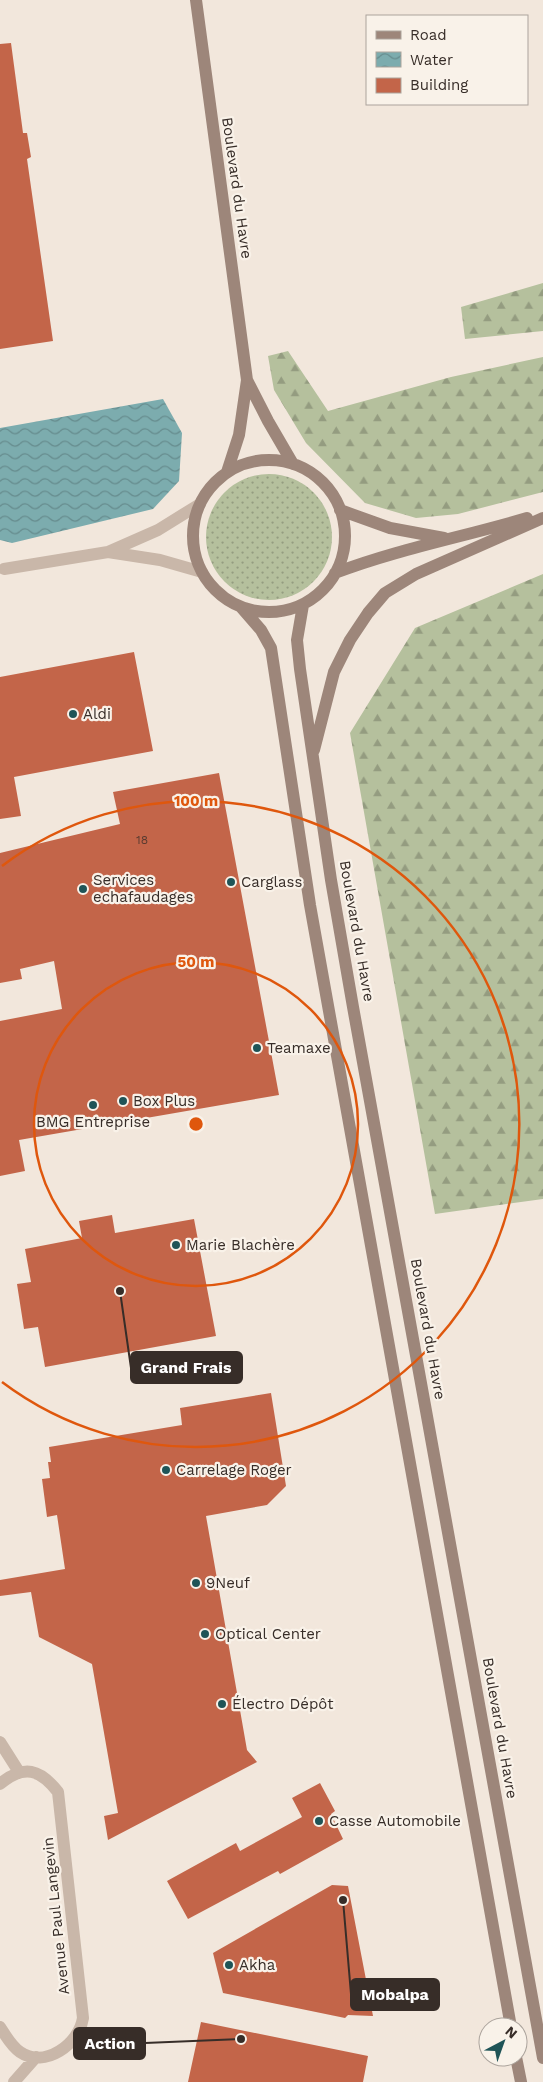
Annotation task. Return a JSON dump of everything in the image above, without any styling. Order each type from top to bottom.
[{"type":"main road","name":"Boulevard du Havre","points":[[196,0],[247,380],[239,435],[227,472]]},
{"type":"main road","name":"Boulevard du Havre","points":[[247,380],[293,464]]},
{"type":"main road","name":"Boulevard du Havre","points":[[273,460],[293,464],[308,470],[321,480],[340,510],[345,542],[342,558],[336,574],[327,586],[303,604],[272,612],[253,611],[241,607],[222,596],[202,572],[196,559],[193,531],[200,504],[207,492],[227,472],[252,462],[273,460]]},
{"type":"main road","points":[[340,510],[390,528],[449,539]]},
{"type":"main road","points":[[336,574],[376,558],[543,513]]},
{"type":"main road","points":[[312,758],[334,672],[354,633],[368,613],[386,593],[416,574],[543,518]]},
{"type":"main road","name":"Boulevard du Havre","points":[[303,604],[297,640],[312,758],[351,998],[543,2058]]},
{"type":"main road","name":"Boulevard du Havre","points":[[241,607],[261,630],[271,648],[310,905],[509,2017]]},
{"type":"main road","points":[[518,2067],[521,2082]]},
{"type":"street","points":[[1,569],[108,552],[158,530],[200,504]]},
{"type":"street","points":[[108,552],[160,560],[202,572]]},
{"type":"street","points":[[0,1742],[19,1772],[10,1775],[0,1784]]},
{"type":"street","name":"Avenue Paul Langevin","points":[[19,1772],[30,1771],[40,1774],[58,1792],[83,2018],[82,2026],[73,2040],[64,2048],[53,2055],[36,2057]]},
{"type":"street","points":[[0,2028],[11,2044],[21,2053],[36,2057],[14,2082]]},
{"type":"green space","points":[[543,283],[543,331],[465,339],[461,307]]},
{"type":"green space","points":[[288,351],[328,411],[451,377],[543,357],[543,492],[458,514],[416,518],[365,503],[306,443],[274,390],[268,356]]},
{"type":"green space","points":[[269,474],[293,479],[313,493],[327,513],[332,537],[327,561],[313,581],[293,595],[269,600],[245,595],[225,581],[211,561],[206,537],[211,513],[225,493],[245,479]]},
{"type":"green space","points":[[543,574],[543,1199],[435,1214],[350,733],[415,628]]},
{"type":"water","points":[[163,399],[182,433],[179,481],[153,509],[12,543],[0,540],[0,428]]},
{"type":"building","points":[[11,43],[23,133],[27,133],[31,157],[27,159],[53,341],[0,349],[0,44]]},
{"type":"building","name":"Aldi","points":[[134,652],[153,751],[14,777],[21,816],[0,819],[0,677]]},
{"type":"building","points":[[219,773],[279,1095],[19,1140],[25,1171],[0,1176],[0,1021],[62,1009],[54,961],[20,969],[22,979],[0,983],[0,853],[120,824],[113,792]]},
{"type":"building","points":[[112,1215],[115,1233],[194,1219],[216,1336],[45,1367],[38,1327],[24,1329],[17,1284],[31,1282],[25,1249],[82,1238],[79,1221]]},
{"type":"building","points":[[271,1393],[286,1486],[267,1505],[206,1516],[247,1750],[257,1762],[108,1840],[104,1816],[118,1813],[92,1664],[39,1637],[31,1592],[0,1596],[0,1580],[65,1569],[57,1515],[47,1517],[42,1479],[50,1478],[48,1462],[51,1462],[49,1447],[182,1425],[180,1408]]},
{"type":"building","points":[[320,1783],[335,1811],[331,1814],[343,1839],[280,1874],[278,1871],[188,1919],[167,1881],[236,1843],[240,1851],[302,1817],[292,1798]]},
{"type":"building","points":[[332,1885],[348,1886],[373,2016],[348,2015],[345,2018],[223,1993],[213,1953]]},
{"type":"building","points":[[201,2022],[368,2056],[363,2082],[188,2082]]},
{"type":"place","name":"Aldi","points":[[73,714]]},
{"type":"place","name":"Carglass","points":[[231,882]]},
{"type":"place","name":"Services echafaudages","points":[[83,889]]},
{"type":"place","name":"Teamaxe","points":[[257,1048]]},
{"type":"place","name":"Box Plus","points":[[123,1101]]},
{"type":"place","name":"BMG Entreprise","points":[[93,1105]]},
{"type":"place","name":"Marie Blachère","points":[[176,1245]]},
{"type":"place","name":"Grand Frais","points":[[120,1291]]},
{"type":"place","name":"Carrelage Roger","points":[[166,1470]]},
{"type":"place","name":"9Neuf","points":[[196,1583]]},
{"type":"place","name":"Optical Center","points":[[205,1634]]},
{"type":"place","name":"Électro Dépôt","points":[[222,1704]]},
{"type":"place","name":"Casse Automobile","points":[[319,1821]]},
{"type":"place","name":"Mobalpa","points":[[343,1900]]},
{"type":"place","name":"Akha","points":[[229,1965]]},
{"type":"place","name":"Action","points":[[241,2039]]}]
